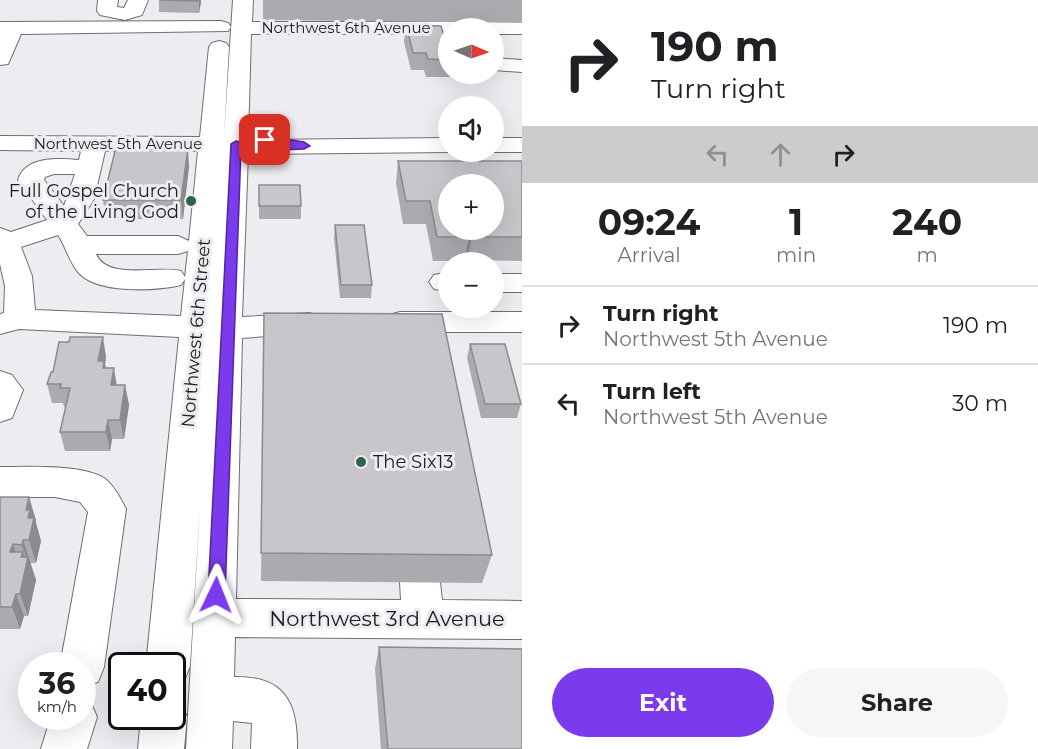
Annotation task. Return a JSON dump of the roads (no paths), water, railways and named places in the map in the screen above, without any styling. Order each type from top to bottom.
[{"type":"street","points":[[108,0],[107,11],[125,14],[135,11],[138,0]]},
{"type":"street","name":"Northwest 6th Street","points":[[223,0],[231,28]]},
{"type":"street","name":"Northwest 6th Street","points":[[210,749],[215,618],[217,321],[223,144],[231,28],[243,0]]},
{"type":"street","points":[[77,28],[84,8]]},
{"type":"street","points":[[0,59],[7,28]]},
{"type":"street","name":"Northwest 6th Avenue","points":[[7,28],[522,28]]},
{"type":"street","points":[[504,47],[522,46]]},
{"type":"street","points":[[504,65],[522,66]]},
{"type":"street","name":"Northwest 5th Avenue","points":[[0,143],[92,155],[223,144],[252,148],[438,145]]},
{"type":"street","name":"Northwest 6th Street","points":[[170,652],[217,321],[223,144]]},
{"type":"street","points":[[504,145],[522,145]]},
{"type":"street","points":[[6,318],[22,298],[19,278],[11,253],[2,239],[61,224],[73,214],[80,203],[92,155],[33,172],[30,176],[31,180],[61,224],[79,245],[85,260],[97,274],[108,278],[171,278]]},
{"type":"street","points":[[79,245],[178,244]]},
{"type":"street","points":[[504,283],[522,283]]},
{"type":"street","points":[[6,318],[341,323]]},
{"type":"street","points":[[381,329],[522,322]]},
{"type":"street","points":[[0,382],[6,390],[0,409]]},
{"type":"street","points":[[0,482],[55,482],[92,489],[107,509],[84,652]]},
{"type":"street","name":"Northwest 3rd Avenue","points":[[215,618],[421,601],[522,620]]},
{"type":"street","points":[[212,700],[259,700],[270,708],[274,719],[274,749]]},
{"type":"street","points":[[64,749],[70,730]]},
{"type":"street","points":[[161,749],[163,730]]},
{"type":"place","name":"Full Gospel Church of the Living God","points":[[191,201]]},
{"type":"place","name":"The Six13","points":[[361,462]]}]
